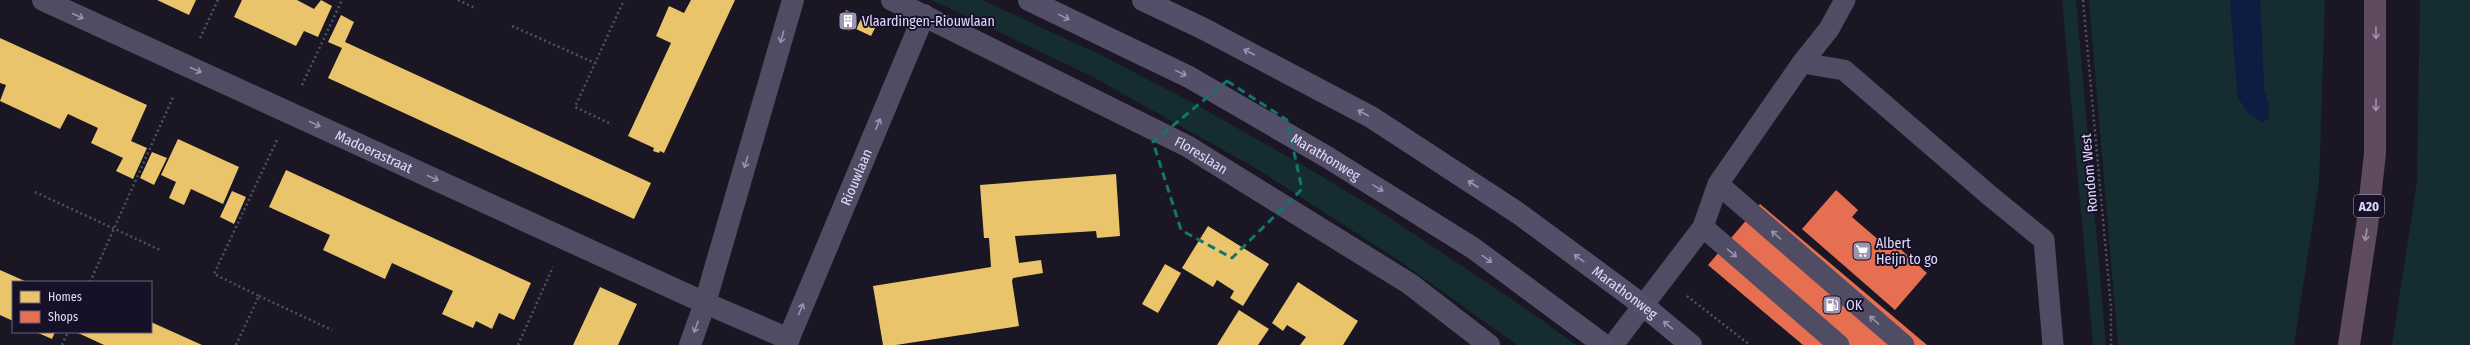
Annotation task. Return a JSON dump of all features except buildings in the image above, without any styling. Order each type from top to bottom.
[{"type":"highway","name":"A20","points":[[2349,345],[2367,226],[2375,152],[2375,0]]},
{"type":"main road","name":"Marathonweg","points":[[1029,0],[1189,77],[1327,157],[1473,248],[1604,345]]},
{"type":"main road","name":"Marathonweg","points":[[1144,0],[1204,29],[1371,117],[1518,213],[1644,306],[1691,345]]},
{"type":"street","name":"Madoerastraat","points":[[43,0],[705,303]]},
{"type":"street","points":[[690,345],[705,303],[792,0]]},
{"type":"street","name":"Floreslaan","points":[[892,0],[1187,146],[1410,284],[1490,345]]},
{"type":"street","name":"Riouwlaan","points":[[705,303],[788,342],[924,15]]},
{"type":"lane","points":[[1613,345],[1703,227],[1718,184],[1802,63],[1829,29],[1845,0]]},
{"type":"lane","points":[[1802,63],[1844,70],[2044,240],[2053,345]]},
{"type":"lane","points":[[1718,184],[1904,345]]},
{"type":"lane","points":[[1703,227],[1839,345]]},
{"type":"path","points":[[90,281],[113,228],[218,0]]},
{"type":"path","points":[[332,330],[214,274],[342,0]]},
{"type":"path","points":[[458,0],[475,8]]},
{"type":"path","points":[[609,123],[575,107],[624,0]]},
{"type":"path","name":"Rondom West","points":[[2083,0],[2111,307],[2111,345]]},
{"type":"path","points":[[512,26],[595,63]]},
{"type":"path","points":[[35,192],[160,250]]},
{"type":"path","points":[[518,345],[566,239]]},
{"type":"path","points":[[1664,278],[1750,345]]},
{"type":"path","points":[[236,345],[258,296]]},
{"type":"path","points":[[62,345],[68,333]]},
{"type":"highlighted area","points":[[1227,81],[1287,120],[1302,189],[1232,258],[1181,230],[1153,142]]},
{"type":"green space","points":[[932,0],[982,0],[1099,54],[1191,102],[1308,168],[1384,214],[1528,310],[1576,345],[1517,345],[1401,262],[1259,170],[1091,76]]},
{"type":"green space","points":[[2062,0],[2076,0],[2106,345],[2093,345]]},
{"type":"green space","points":[[2089,0],[2230,0],[2238,98],[2268,119],[2269,106],[2264,90],[2260,0],[2325,0],[2319,183],[2294,345],[2118,345]]},
{"type":"green space","points":[[2420,0],[2470,0],[2470,345],[2392,345],[2417,182]]},
{"type":"water","points":[[2230,0],[2260,0],[2264,89],[2269,106],[2268,119],[2262,122],[2249,114],[2238,98]]},
{"type":"place","name":"Vlaardingen-Riouwlaan","points":[[848,21]]},
{"type":"place","name":"Albert Heijn to go","points":[[1862,251]]},
{"type":"place","name":"OK","points":[[1832,305]]}]
